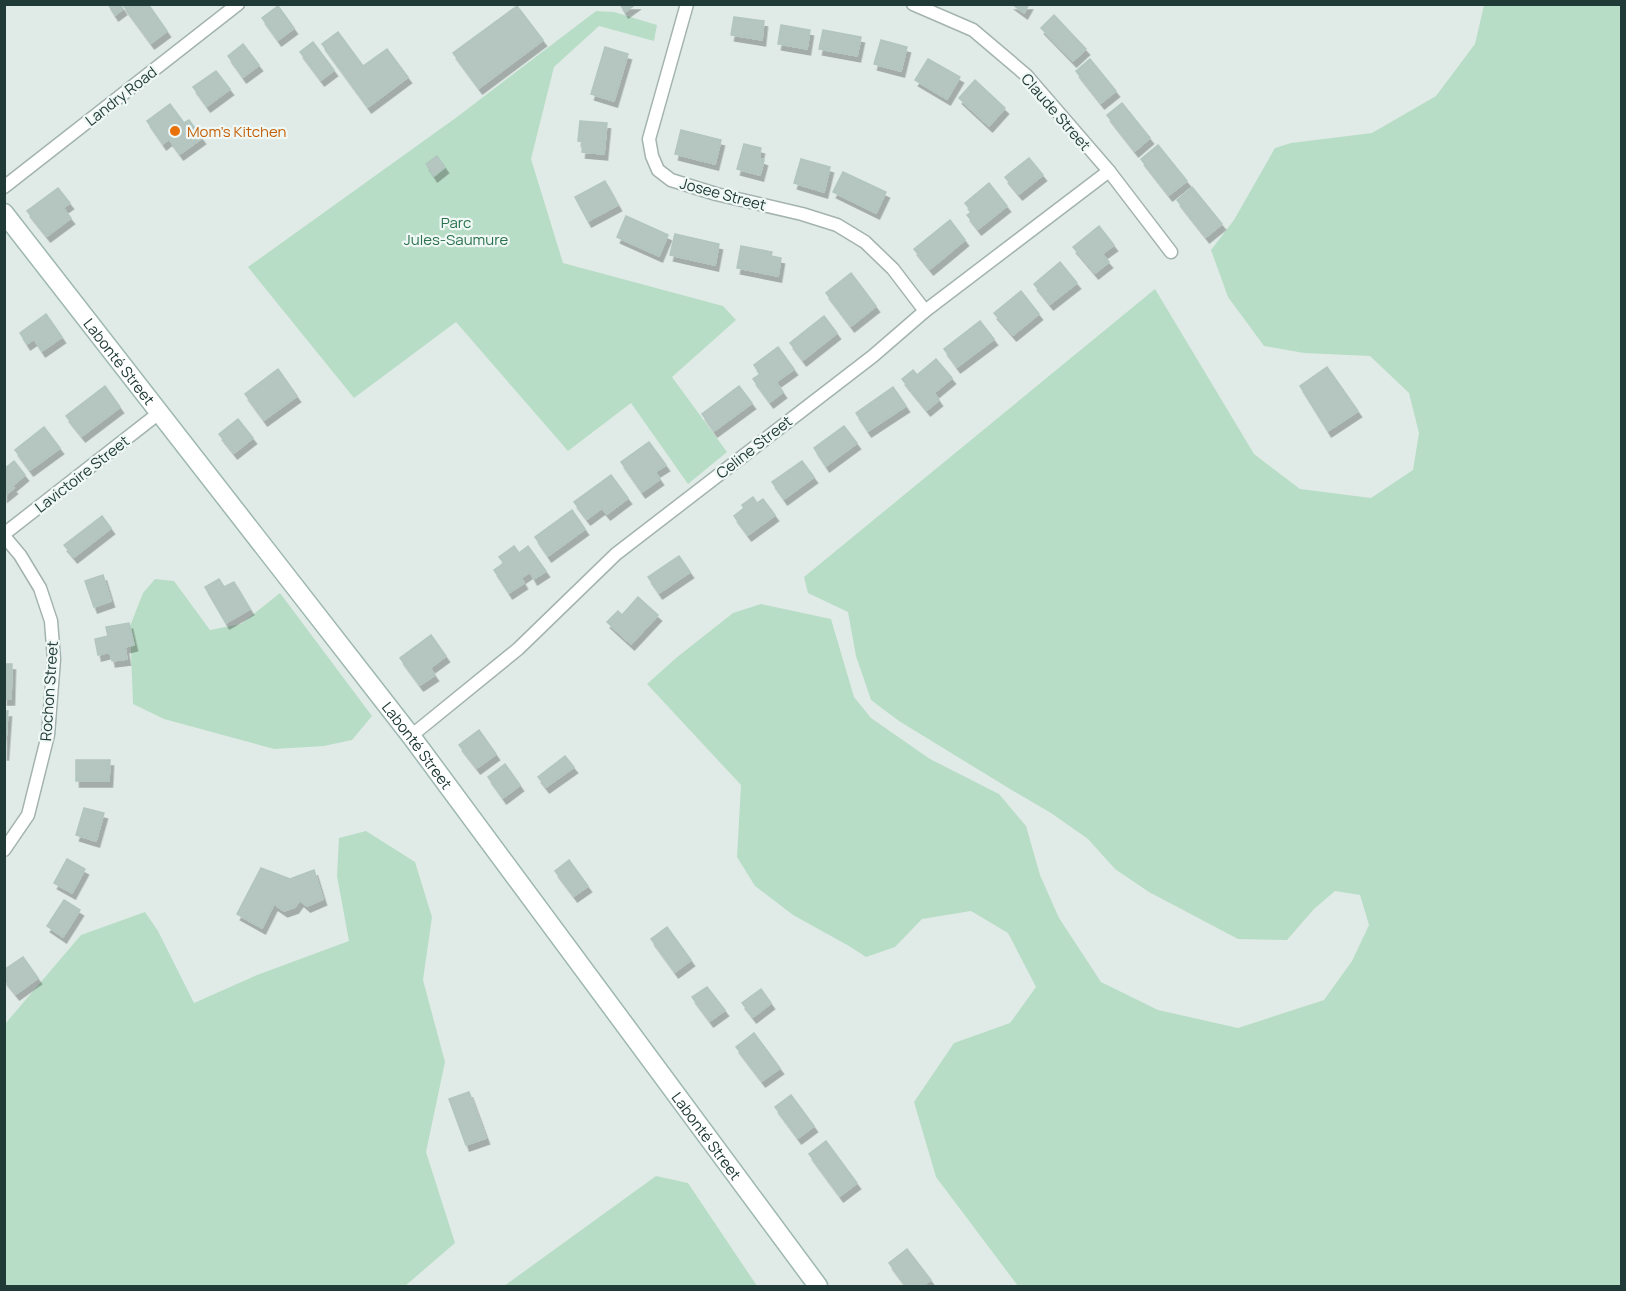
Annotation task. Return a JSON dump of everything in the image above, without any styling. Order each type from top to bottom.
[{"type":"street","name":"Landry Road","points":[[4,187],[238,4]]},
{"type":"street","name":"Josee Street","points":[[687,4],[649,139],[652,156],[658,170],[671,180],[716,194],[802,214],[837,225],[865,242],[879,255],[925,310]]},
{"type":"street","name":"Claude Street","points":[[913,4],[973,30],[1026,75],[1109,171],[1172,252]]},
{"type":"street","name":"Celine Street","points":[[411,736],[518,649],[616,554],[873,356],[925,310],[1109,171]]},
{"type":"street","name":"Labonté Street","points":[[4,213],[411,736],[818,1287]]},
{"type":"street","name":"Lavictoire Street","points":[[4,535],[159,413]]},
{"type":"street","name":"Rochon Street","points":[[4,535],[20,555],[40,588],[51,621],[54,659],[46,747],[28,815],[4,850]]},
{"type":"green space","points":[[1484,5],[1621,5],[1621,1286],[1018,1286],[936,1177],[914,1102],[954,1043],[1010,1023],[1036,987],[1008,933],[971,911],[922,919],[895,947],[866,957],[793,915],[755,886],[737,857],[741,785],[647,684],[733,613],[761,604],[831,619],[854,697],[871,718],[930,759],[999,794],[1026,826],[1040,875],[1059,918],[1101,982],[1158,1010],[1238,1028],[1324,1000],[1352,961],[1369,925],[1360,895],[1335,891],[1314,909],[1287,940],[1238,939],[1149,892],[1115,869],[1088,839],[1051,813],[899,721],[871,700],[856,656],[848,612],[808,593],[804,577],[1155,289],[1254,454],[1300,489],[1371,498],[1413,470],[1419,433],[1409,393],[1370,356],[1304,353],[1264,346],[1228,297],[1211,250],[1234,220],[1275,148],[1291,143],[1372,133],[1436,96],[1475,44]]},
{"type":"green space","name":"Parc Jules-Saumure","points":[[596,11],[614,12],[657,25],[654,41],[599,26],[554,67],[531,159],[563,263],[723,306],[736,320],[672,377],[727,452],[688,484],[631,403],[568,451],[456,322],[354,398],[248,267],[457,117]]},
{"type":"green space","points":[[155,579],[174,581],[210,630],[241,624],[280,593],[372,716],[352,740],[324,746],[274,749],[164,719],[133,704],[130,626],[143,593]]},
{"type":"green space","points":[[366,831],[415,862],[432,917],[423,980],[445,1062],[426,1152],[455,1243],[405,1286],[5,1286],[5,1024],[81,935],[145,912],[158,931],[194,1003],[257,975],[349,941],[337,876],[339,838]]},
{"type":"green space","points":[[656,1176],[688,1183],[757,1286],[504,1286]]},
{"type":"building","points":[[108,4],[120,4],[123,9],[115,15]]},
{"type":"building","points":[[148,4],[167,31],[151,43],[123,5]]},
{"type":"building","points":[[620,4],[636,4],[625,12]]},
{"type":"building","points":[[1012,4],[1029,4],[1024,13]]},
{"type":"building","points":[[278,6],[294,28],[278,40],[262,18]]},
{"type":"building","points":[[517,6],[543,40],[479,88],[453,53]]},
{"type":"building","points":[[1054,15],[1086,49],[1073,61],[1041,28]]},
{"type":"building","points":[[734,17],[764,21],[762,40],[731,35]]},
{"type":"building","points":[[781,25],[810,30],[807,49],[778,44]]},
{"type":"building","points":[[823,30],[861,37],[857,56],[819,49]]},
{"type":"building","points":[[338,32],[363,66],[387,49],[408,77],[368,107],[322,44]]},
{"type":"building","points":[[881,40],[907,47],[901,71],[874,64]]},
{"type":"building","points":[[313,42],[334,70],[321,80],[300,52]]},
{"type":"building","points":[[243,44],[259,65],[243,77],[228,56]]},
{"type":"building","points":[[605,47],[628,54],[614,101],[591,94]]},
{"type":"building","points":[[928,59],[960,77],[947,99],[915,80]]},
{"type":"building","points":[[1090,59],[1116,91],[1101,103],[1076,71]]},
{"type":"building","points":[[216,71],[230,89],[207,106],[193,87]]},
{"type":"building","points":[[975,80],[1005,108],[989,126],[959,98]]},
{"type":"building","points":[[1122,103],[1150,138],[1135,151],[1107,115]]},
{"type":"building","name":"Mom's Kitchen","points":[[170,104],[184,123],[189,120],[202,138],[180,154],[169,139],[163,144],[147,121]]},
{"type":"building","points":[[580,121],[607,123],[604,154],[582,152],[583,142],[578,141]]},
{"type":"building","points":[[681,130],[721,140],[715,164],[675,154]]},
{"type":"building","points":[[744,144],[761,148],[759,158],[764,160],[760,175],[737,169]]},
{"type":"building","points":[[1158,145],[1187,181],[1169,195],[1141,159]]},
{"type":"building","points":[[437,156],[445,167],[434,176],[426,164]]},
{"type":"building","points":[[1029,158],[1043,175],[1019,194],[1005,177]]},
{"type":"building","points":[[801,159],[830,167],[824,192],[794,183]]},
{"type":"building","points":[[843,172],[886,192],[876,213],[833,192]]},
{"type":"building","points":[[605,181],[618,205],[588,221],[575,197]]},
{"type":"building","points":[[989,183],[1007,206],[978,229],[967,215],[972,212],[965,203]]},
{"type":"building","points":[[1192,187],[1222,224],[1206,237],[1177,200]]},
{"type":"building","points":[[58,188],[70,203],[63,208],[71,218],[47,236],[27,211]]},
{"type":"building","points":[[626,216],[668,235],[659,256],[617,237]]},
{"type":"building","points":[[950,220],[965,240],[930,269],[914,249]]},
{"type":"building","points":[[1099,226],[1114,245],[1102,254],[1109,262],[1095,273],[1073,247]]},
{"type":"building","points":[[675,234],[719,244],[715,265],[670,255]]},
{"type":"building","points":[[741,246],[772,252],[771,256],[781,258],[778,276],[737,268]]},
{"type":"building","points":[[1060,262],[1077,283],[1050,304],[1034,284]]},
{"type":"building","points":[[851,273],[876,306],[851,326],[826,293]]},
{"type":"building","points":[[1021,291],[1039,314],[1013,335],[994,313]]},
{"type":"building","points":[[46,314],[62,337],[42,351],[34,339],[27,344],[20,333]]},
{"type":"building","points":[[824,316],[837,333],[803,360],[790,343]]},
{"type":"building","points":[[980,321],[994,339],[957,367],[944,349]]},
{"type":"building","points":[[778,347],[794,369],[776,382],[783,392],[770,402],[753,379],[760,374],[754,365]]},
{"type":"building","points":[[936,359],[952,378],[934,393],[939,400],[927,410],[902,379],[913,370],[917,375]]},
{"type":"building","points":[[1327,367],[1358,411],[1328,431],[1300,386]]},
{"type":"building","points":[[278,369],[297,396],[264,420],[245,394]]},
{"type":"building","points":[[105,386],[120,407],[82,436],[66,416]]},
{"type":"building","points":[[739,386],[752,403],[714,431],[702,414]]},
{"type":"building","points":[[893,387],[906,406],[868,431],[856,413]]},
{"type":"building","points":[[238,419],[253,438],[234,453],[219,434]]},
{"type":"building","points":[[844,426],[857,443],[826,466],[814,448]]},
{"type":"building","points":[[44,427],[60,448],[30,470],[15,450]]},
{"type":"building","points":[[649,442],[666,465],[655,472],[660,479],[642,492],[621,462]]},
{"type":"building","points":[[14,461],[25,475],[4,496],[4,469]]},
{"type":"building","points":[[802,461],[814,477],[784,499],[772,482]]},
{"type":"building","points":[[611,475],[628,498],[607,514],[602,508],[587,519],[574,502]]},
{"type":"building","points":[[753,497],[757,503],[763,499],[775,515],[748,535],[734,516],[744,508],[742,505]]},
{"type":"building","points":[[572,510],[585,529],[548,556],[535,537]]},
{"type":"building","points":[[102,516],[111,528],[74,557],[64,545]]},
{"type":"building","points":[[514,546],[519,553],[528,546],[546,571],[534,579],[530,572],[521,578],[524,583],[509,593],[494,570],[504,563],[499,557]]},
{"type":"building","points":[[679,556],[690,572],[659,593],[648,577]]},
{"type":"building","points":[[103,575],[111,601],[94,607],[85,581]]},
{"type":"building","points":[[219,579],[224,587],[234,582],[250,609],[226,623],[205,587]]},
{"type":"building","points":[[638,597],[658,615],[631,644],[607,622],[618,611],[622,615]]},
{"type":"building","points":[[129,623],[134,645],[125,647],[127,659],[112,661],[110,652],[98,655],[95,639],[108,636],[106,627]]},
{"type":"building","points":[[431,635],[446,656],[430,668],[435,675],[420,685],[400,658]]},
{"type":"building","points":[[4,664],[12,664],[11,699],[4,699]]},
{"type":"building","points":[[4,711],[8,711],[5,754],[4,754]]},
{"type":"building","points":[[479,730],[496,754],[477,768],[459,745]]},
{"type":"building","points":[[565,756],[574,767],[546,787],[538,777]]},
{"type":"building","points":[[76,760],[110,760],[109,781],[76,781]]},
{"type":"building","points":[[505,764],[520,785],[503,798],[488,777]]},
{"type":"building","points":[[84,808],[104,813],[96,841],[76,835]]},
{"type":"building","points":[[67,859],[85,869],[72,893],[54,883]]},
{"type":"building","points":[[569,860],[588,886],[574,896],[555,871]]},
{"type":"building","points":[[261,868],[290,879],[314,870],[323,899],[307,906],[300,900],[295,907],[284,911],[274,904],[262,928],[237,914]]},
{"type":"building","points":[[64,900],[80,910],[63,937],[47,926]]},
{"type":"building","points":[[667,927],[691,960],[675,972],[651,939]]},
{"type":"building","points":[[23,957],[38,978],[16,994],[4,979],[4,970]]},
{"type":"building","points":[[707,987],[725,1010],[710,1021],[692,997]]},
{"type":"building","points":[[761,989],[771,1003],[753,1017],[742,1003]]},
{"type":"building","points":[[754,1033],[780,1068],[762,1081],[736,1047]]},
{"type":"building","points":[[469,1092],[486,1138],[466,1145],[449,1099]]},
{"type":"building","points":[[791,1095],[814,1126],[798,1138],[775,1107]]},
{"type":"building","points":[[826,1141],[857,1183],[840,1196],[809,1154]]},
{"type":"building","points":[[907,1249],[931,1280],[922,1286],[906,1286],[889,1263]]},
{"type":"place","name":"Mom's Kitchen","points":[[175,131]]}]
